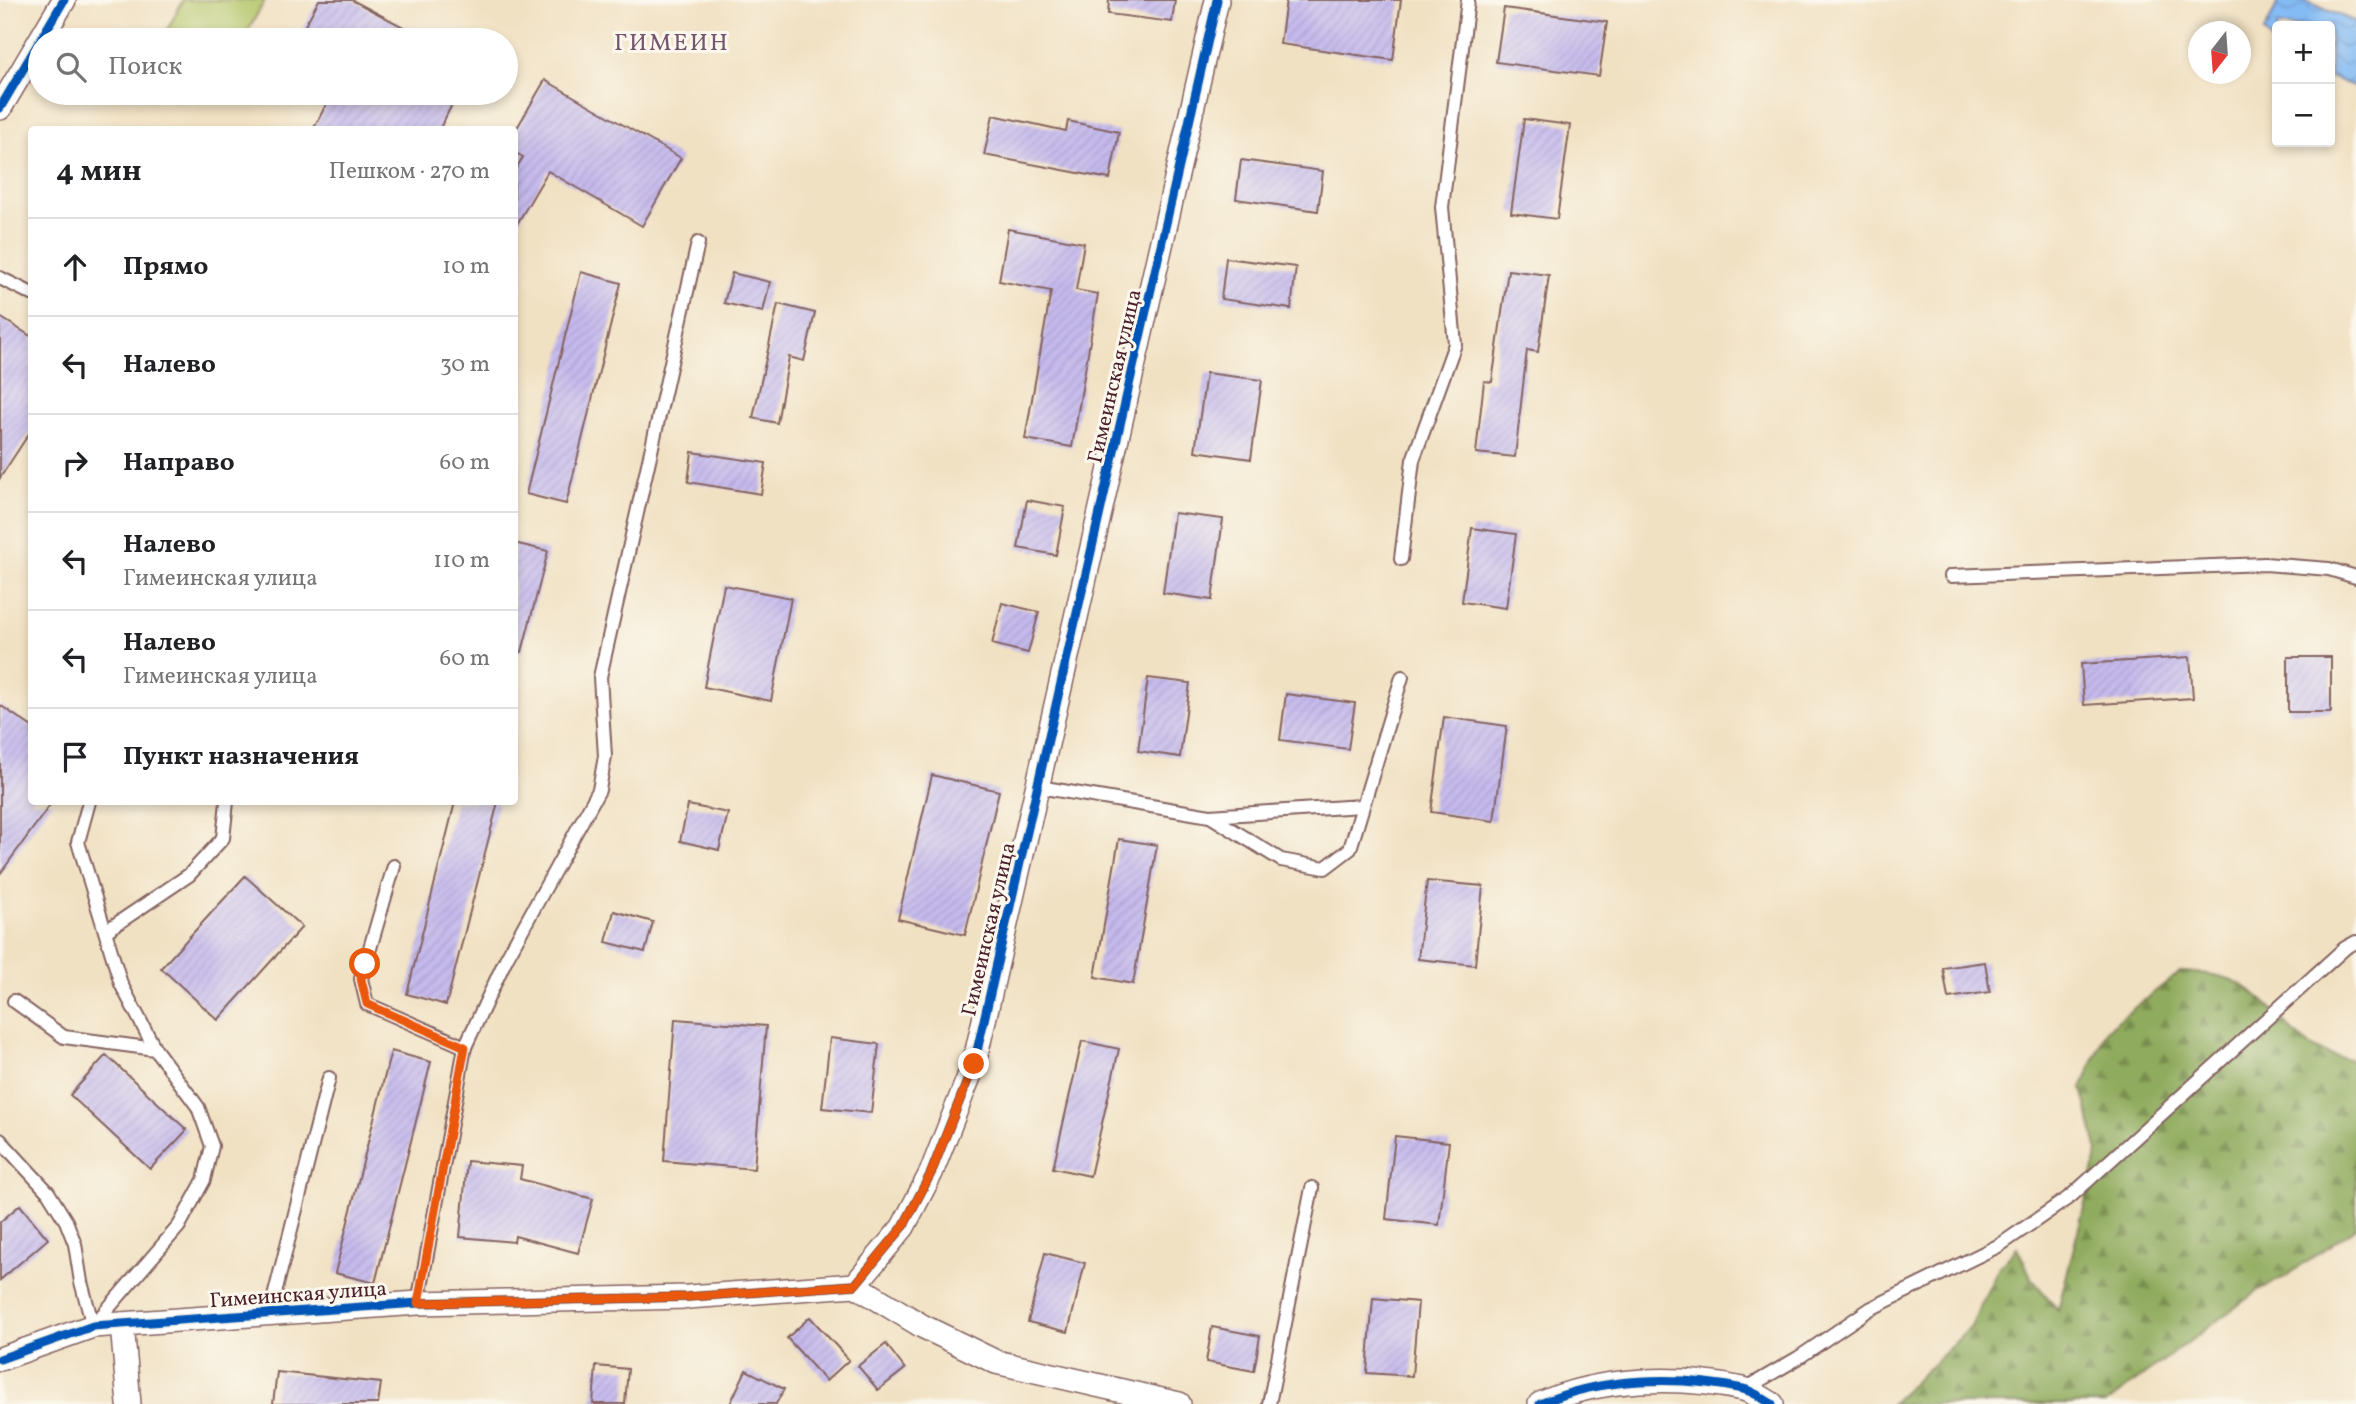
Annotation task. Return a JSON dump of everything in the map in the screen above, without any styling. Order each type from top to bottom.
[{"type":"street","points":[[47,28],[64,0]]},
{"type":"street","name":"Гимеинская улица","points":[[0,1359],[93,1326],[418,1303],[688,1297],[855,1285],[903,1227],[931,1173],[974,1064],[1217,0]]},
{"type":"street","points":[[0,108],[28,61]]},
{"type":"street","points":[[855,1285],[922,1326],[996,1362],[1179,1404]]},
{"type":"street","points":[[122,1324],[129,1404]]},
{"type":"street","points":[[1540,1404],[1569,1391],[1646,1379],[1745,1389],[1772,1404]]},
{"type":"lane","points":[[1401,559],[1413,460],[1455,344],[1442,207],[1468,0]]},
{"type":"lane","points":[[418,1303],[465,1047],[506,959],[599,790],[605,756],[600,677],[698,243]]},
{"type":"lane","points":[[0,278],[28,293]]},
{"type":"lane","points":[[1951,576],[2265,564],[2329,569],[2356,577]]},
{"type":"lane","points":[[1210,816],[1280,860],[1325,868],[1350,849],[1402,677]]},
{"type":"lane","points":[[1039,787],[1210,816],[1361,806]]},
{"type":"lane","points":[[88,805],[78,842],[121,984],[155,1049],[198,1107],[212,1146],[204,1180],[179,1226],[93,1326]]},
{"type":"lane","points":[[106,931],[189,875],[223,838],[227,805]]},
{"type":"lane","points":[[394,866],[361,979],[367,1004],[465,1047]]},
{"type":"lane","points":[[1745,1389],[1798,1358],[1870,1309],[2000,1245],[2071,1196],[2345,948],[2356,942]]},
{"type":"lane","points":[[14,1001],[64,1037],[155,1049]]},
{"type":"lane","points":[[270,1313],[329,1078]]},
{"type":"lane","points":[[0,1140],[48,1192],[66,1221],[75,1244],[81,1282],[93,1326]]},
{"type":"lane","points":[[1269,1404],[1312,1188]]},
{"type":"green space","points":[[183,0],[265,0],[250,28],[168,28]]},
{"type":"green space","points":[[2180,972],[2213,975],[2237,982],[2259,997],[2305,1042],[2335,1057],[2356,1060],[2356,1227],[2285,1277],[2260,1289],[2105,1404],[1891,1404],[1971,1327],[1998,1268],[2017,1247],[2032,1279],[2058,1310],[2098,1152],[2082,1088],[2106,1030]]},
{"type":"water","points":[[2279,0],[2303,0],[2356,22],[2356,87],[2335,79],[2335,21],[2272,21],[2272,42],[2264,32]]},
{"type":"building","points":[[319,0],[352,0],[405,28],[304,28]]},
{"type":"building","points":[[1109,0],[1175,0],[1172,22],[1108,14]]},
{"type":"building","points":[[1286,0],[1401,0],[1393,60],[1280,44]]},
{"type":"building","points":[[1504,8],[1607,22],[1599,76],[1496,62]]},
{"type":"building","points":[[545,80],[681,158],[642,226],[548,171],[518,222],[518,165],[523,157],[518,154],[518,126]]},
{"type":"building","points":[[326,105],[452,105],[441,126],[315,126]]},
{"type":"building","points":[[993,115],[1066,131],[1068,121],[1119,132],[1110,179],[984,155]]},
{"type":"building","points":[[1524,119],[1570,125],[1557,219],[1511,213]]},
{"type":"building","points":[[1241,160],[1323,171],[1318,211],[1236,199]]},
{"type":"building","points":[[1008,229],[1084,243],[1076,290],[1098,294],[1072,447],[1025,439],[1051,291],[999,281]]},
{"type":"building","points":[[1226,258],[1296,267],[1291,309],[1221,299]]},
{"type":"building","points":[[1508,270],[1549,275],[1538,352],[1527,350],[1515,457],[1476,453],[1484,381],[1492,382]]},
{"type":"building","points":[[581,272],[621,283],[566,504],[526,494]]},
{"type":"building","points":[[732,273],[770,282],[763,312],[724,303]]},
{"type":"building","points":[[778,304],[815,313],[804,361],[789,357],[777,423],[753,418]]},
{"type":"building","points":[[0,317],[28,334],[28,435],[0,478]]},
{"type":"building","points":[[1206,373],[1262,380],[1251,459],[1195,451]]},
{"type":"building","points":[[692,452],[766,463],[761,494],[688,482]]},
{"type":"building","points":[[1027,500],[1065,507],[1056,555],[1018,548]]},
{"type":"building","points":[[1174,513],[1223,519],[1212,600],[1163,593]]},
{"type":"building","points":[[1472,528],[1516,534],[1506,608],[1462,602]]},
{"type":"building","points":[[518,544],[548,551],[522,652],[518,652]]},
{"type":"building","points":[[724,585],[791,598],[771,701],[704,687]]},
{"type":"building","points":[[1002,603],[1039,612],[1028,653],[992,644]]},
{"type":"building","points":[[2190,657],[2193,698],[2084,705],[2081,664]]},
{"type":"building","points":[[2288,657],[2331,657],[2331,712],[2288,712]]},
{"type":"building","points":[[1148,678],[1190,683],[1180,757],[1138,751]]},
{"type":"building","points":[[1286,694],[1355,703],[1348,749],[1280,740]]},
{"type":"building","points":[[0,705],[28,724],[28,805],[50,805],[0,874]]},
{"type":"building","points":[[1444,717],[1507,726],[1494,821],[1431,812]]},
{"type":"building","points":[[932,775],[999,791],[965,935],[898,919]]},
{"type":"building","points":[[454,805],[497,805],[446,1005],[407,994]]},
{"type":"building","points":[[688,805],[728,813],[719,850],[680,841]]},
{"type":"building","points":[[1119,839],[1157,845],[1133,984],[1095,977]]},
{"type":"building","points":[[245,876],[302,927],[218,1020],[161,968]]},
{"type":"building","points":[[1427,881],[1483,886],[1475,965],[1418,959]]},
{"type":"building","points":[[614,911],[653,922],[645,952],[606,942]]},
{"type":"building","points":[[1985,962],[1990,992],[1948,998],[1943,968]]},
{"type":"building","points":[[675,1019],[766,1026],[754,1169],[664,1161]]},
{"type":"building","points":[[830,1038],[879,1044],[871,1113],[822,1108]]},
{"type":"building","points":[[1082,1041],[1119,1049],[1090,1176],[1053,1168]]},
{"type":"building","points":[[391,1051],[431,1062],[375,1283],[335,1273]]},
{"type":"building","points":[[106,1055],[187,1130],[150,1169],[70,1095]]},
{"type":"building","points":[[1395,1136],[1449,1142],[1439,1225],[1386,1219]]},
{"type":"building","points":[[467,1161],[522,1166],[520,1179],[593,1199],[578,1253],[515,1236],[514,1242],[460,1237]]},
{"type":"building","points":[[20,1205],[48,1239],[0,1280],[0,1222]]},
{"type":"building","points":[[1045,1253],[1085,1263],[1068,1332],[1028,1322]]},
{"type":"building","points":[[1373,1298],[1418,1302],[1412,1376],[1367,1373]]},
{"type":"building","points":[[810,1317],[849,1360],[826,1381],[787,1338]]},
{"type":"building","points":[[1212,1327],[1260,1336],[1254,1371],[1206,1362]]},
{"type":"building","points":[[886,1344],[905,1369],[878,1390],[858,1366]]},
{"type":"building","points":[[596,1366],[628,1369],[625,1404],[593,1404]]},
{"type":"building","points":[[746,1370],[784,1389],[776,1404],[730,1404]]},
{"type":"building","points":[[277,1372],[381,1383],[378,1404],[273,1404]]},
{"type":"cycle path","points":[[47,28],[64,0]]},
{"type":"cycle path","points":[[0,1359],[93,1326],[418,1303],[688,1297],[855,1285],[903,1227],[931,1173],[974,1064],[1217,0]]},
{"type":"cycle path","points":[[0,108],[28,61]]},
{"type":"cycle path","points":[[1540,1404],[1588,1388],[1666,1380],[1743,1389],[1772,1404]]},
{"type":"district","name":"ГИМЕИН","points":[[672,42]]},
{"type":"route","points":[[365,964],[361,979],[367,1004],[465,1047],[418,1303],[688,1297],[855,1285],[903,1227],[931,1173],[974,1064]]}]
